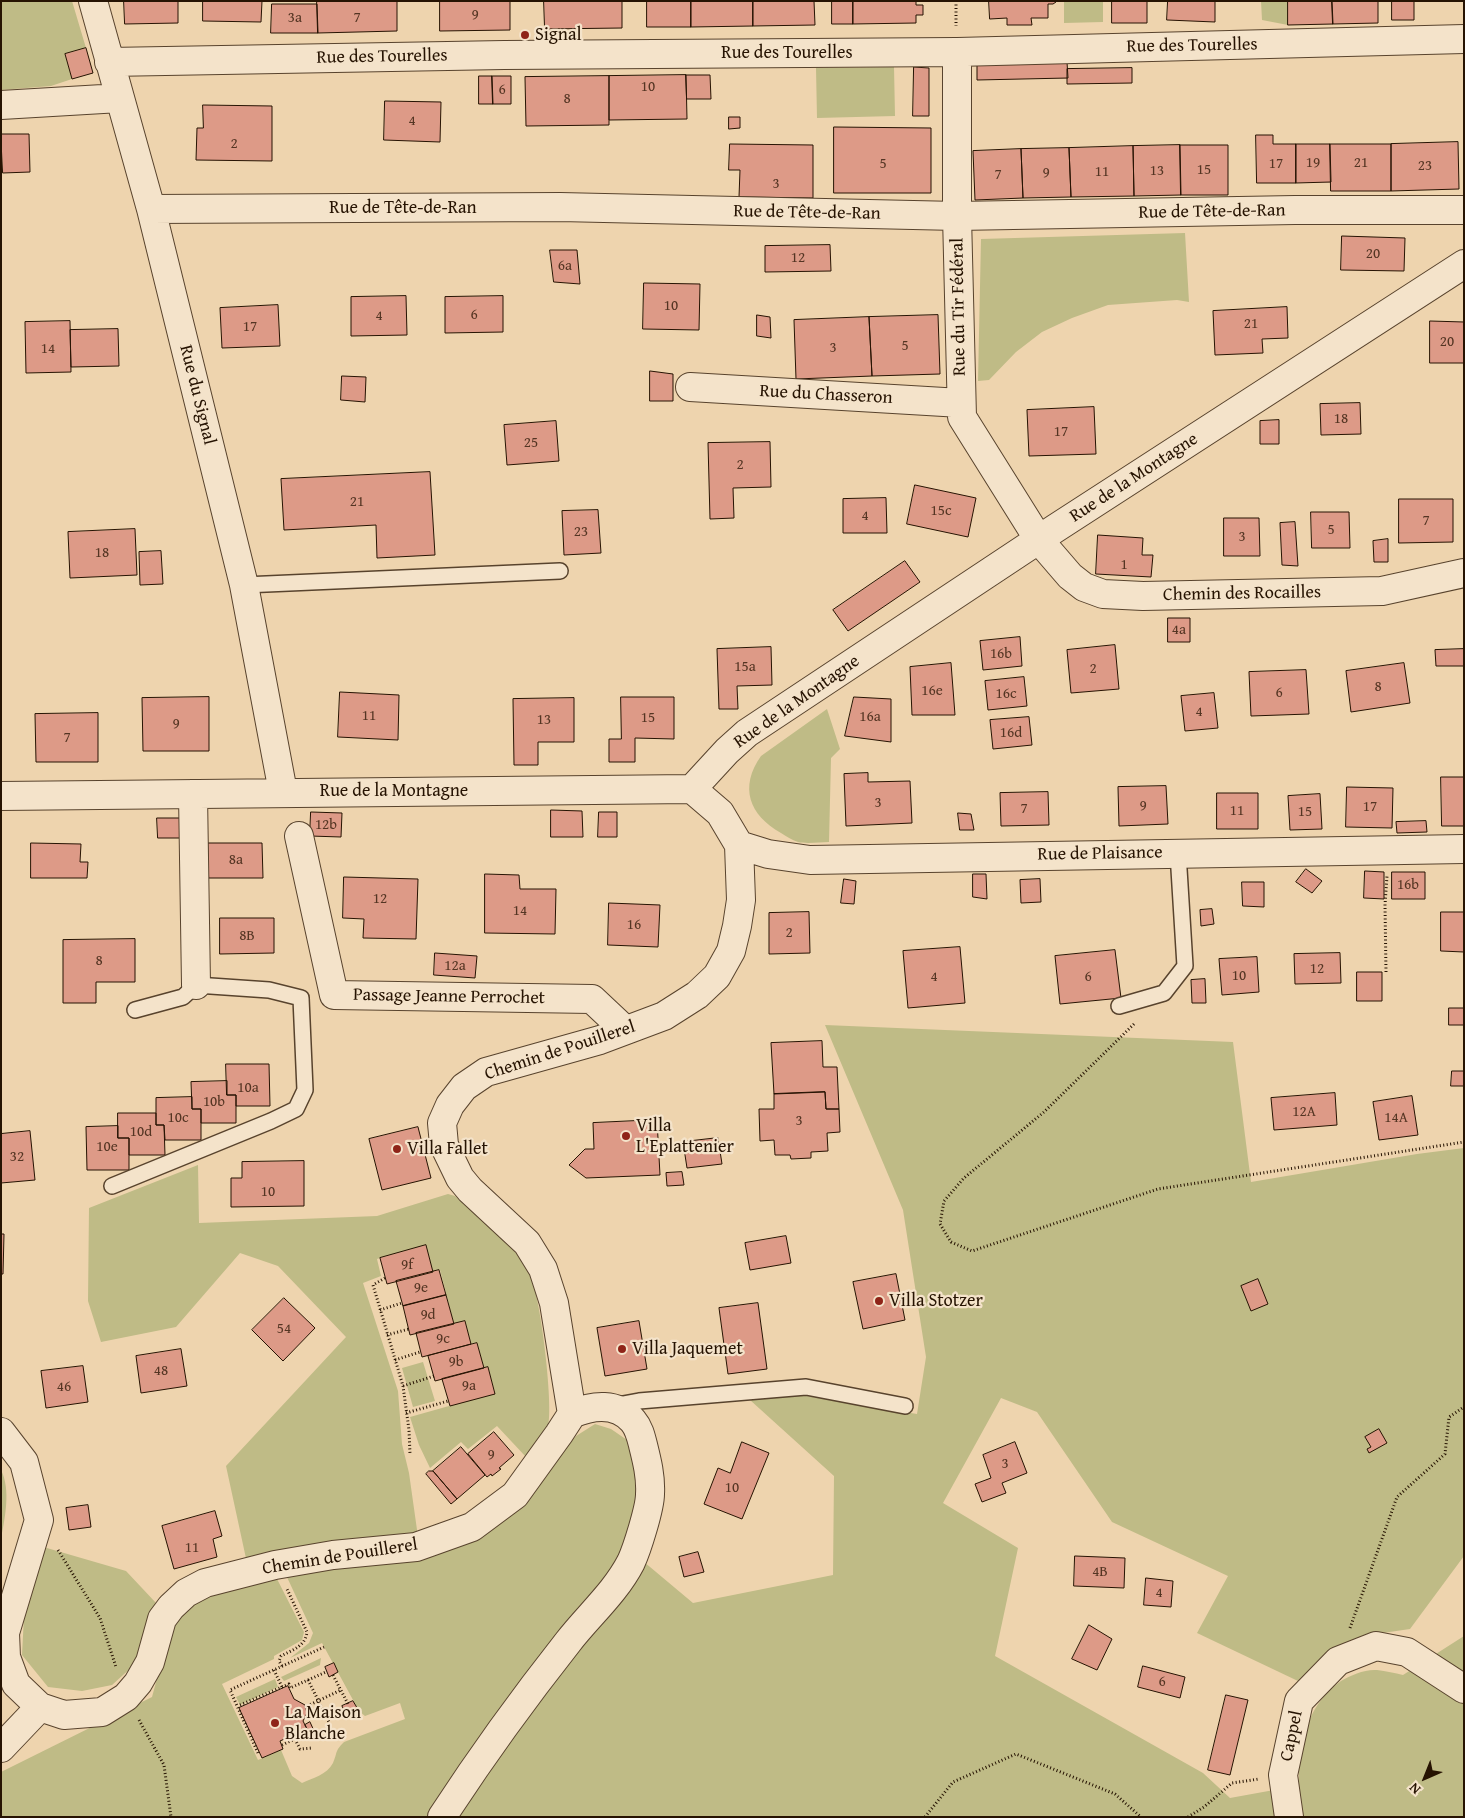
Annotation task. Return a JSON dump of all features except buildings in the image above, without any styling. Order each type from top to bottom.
[{"type":"street","name":"Rue du Signal","points":[[93,1],[151,210],[244,585],[283,792]]},
{"type":"street","name":"Rue des Tourelles","points":[[109,62],[514,55],[957,52],[1464,39]]},
{"type":"street","name":"Rue du Tir Fédéral","points":[[957,52],[957,216],[962,417],[1039,540]]},
{"type":"street","points":[[1,105],[120,98]]},
{"type":"street","name":"Rue de Tête-de-Ran","points":[[151,210],[560,207],[957,216],[1285,210],[1464,210]]},
{"type":"street","name":"Rue de la Montagne","points":[[1,796],[692,789],[727,751],[747,733],[1039,540],[1464,264]]},
{"type":"street","name":"Rue du Chasseron","points":[[690,387],[962,402]]},
{"type":"street","name":"Chemin des Rocailles","points":[[1039,540],[1070,576],[1084,587],[1103,594],[1143,596],[1382,591],[1464,573]]},
{"type":"street","name":"Chemin de Pouillerel","points":[[126,1698],[138,1683],[150,1662],[162,1619],[171,1607],[186,1593],[205,1583],[276,1565],[333,1556],[416,1547],[472,1527],[515,1495],[572,1414],[554,1303],[543,1269],[527,1243],[470,1190],[460,1178],[444,1146],[442,1123],[450,1105],[464,1087],[486,1072],[600,1040],[664,1016],[696,995],[718,976],[731,951],[741,900],[739,846],[720,813],[692,789]]},
{"type":"street","points":[[193,794],[196,985]]},
{"type":"street","name":"Passage Jeanne Perrochet","points":[[299,836],[334,995],[592,999],[625,1030]]},
{"type":"street","name":"Rue de Plaisance","points":[[739,846],[768,854],[810,860],[1464,849]]},
{"type":"street","points":[[442,1817],[507,1721],[572,1637],[619,1582],[631,1561],[641,1533],[650,1495],[649,1469],[638,1426],[627,1414],[609,1406],[587,1407],[572,1414]]},
{"type":"street","points":[[1,1432],[24,1462],[40,1520],[5,1633],[6,1657],[16,1684],[40,1707],[64,1715],[102,1712],[126,1698]]},
{"type":"street","name":"Cappel","points":[[1289,1817],[1283,1775],[1299,1701],[1338,1661],[1376,1646],[1407,1652],[1464,1689]]},
{"type":"street","points":[[1,1748],[40,1707]]},
{"type":"lane","points":[[244,585],[560,571]]},
{"type":"lane","points":[[1119,1006],[1164,993],[1185,966],[1178,853]]},
{"type":"lane","points":[[112,1186],[296,1109],[305,1090],[301,998],[269,990],[196,985],[183,997],[135,1010]]},
{"type":"lane","points":[[609,1406],[639,1401],[806,1387],[905,1406]]},
{"type":"path","points":[[956,1],[956,22]]},
{"type":"path","points":[[1386,972],[1387,872]]},
{"type":"path","points":[[1164,993],[1098,1061],[1044,1112],[964,1178],[944,1201],[940,1224],[951,1242],[972,1251],[1158,1189],[1464,1142]]},
{"type":"path","points":[[385,1278],[373,1285],[403,1386],[410,1454]]},
{"type":"path","points":[[380,1310],[402,1303]]},
{"type":"path","points":[[387,1335],[409,1329]]},
{"type":"path","points":[[395,1360],[420,1352]]},
{"type":"path","points":[[403,1386],[434,1376]]},
{"type":"path","points":[[406,1413],[448,1401]]},
{"type":"path","points":[[1338,1661],[1397,1498],[1445,1454],[1448,1417],[1464,1407]]},
{"type":"path","points":[[40,1520],[100,1618],[118,1671]]},
{"type":"path","points":[[282,1666],[279,1661],[281,1656],[303,1643],[307,1632],[285,1585]]},
{"type":"path","points":[[258,1753],[230,1690],[324,1647]]},
{"type":"path","points":[[274,1670],[282,1687]]},
{"type":"path","points":[[240,1705],[289,1684],[290,1688],[294,1687],[326,1672]]},
{"type":"path","points":[[333,1674],[348,1704]]},
{"type":"path","points":[[308,1680],[329,1722]]},
{"type":"path","points":[[307,1706],[341,1690]]},
{"type":"path","points":[[126,1698],[164,1765],[171,1817]]},
{"type":"path","points":[[282,1745],[303,1735]]},
{"type":"path","points":[[295,1739],[300,1749],[312,1748]]},
{"type":"path","points":[[925,1817],[953,1782],[1016,1754],[1115,1794],[1141,1817]]},
{"type":"path","points":[[1188,1817],[1204,1807],[1232,1784],[1283,1775]]},
{"type":"shaded area","points":[[1,1],[72,1],[86,48],[65,54],[72,79],[51,86],[1,90]]},
{"type":"shaded area","points":[[1064,1],[1103,1],[1103,22],[1064,23]]},
{"type":"shaded area","points":[[1261,1],[1288,1],[1288,25],[1262,20]]},
{"type":"shaded area","points":[[894,67],[895,116],[817,118],[816,68]]},
{"type":"shaded area","points":[[1185,233],[1189,302],[1177,300],[1108,305],[1072,318],[1042,332],[1016,352],[989,380],[978,381],[981,239]]},
{"type":"shaded area","points":[[827,709],[840,749],[831,758],[829,842],[798,842],[770,826],[761,818],[751,799],[750,779],[754,767],[761,756]]},
{"type":"shaded area","points":[[825,1025],[1233,1042],[1251,1182],[1464,1148],[1464,1556],[1410,1629],[1362,1636],[1329,1652],[1298,1681],[1197,1633],[1228,1576],[1112,1522],[1037,1412],[1001,1398],[943,1503],[1018,1548],[995,1656],[1203,1773],[1230,1798],[1274,1790],[1277,1817],[1,1817],[1,1772],[152,1697],[172,1623],[181,1609],[202,1598],[276,1577],[304,1632],[302,1640],[274,1656],[274,1659],[222,1684],[258,1760],[281,1750],[292,1776],[302,1783],[315,1778],[327,1770],[333,1763],[337,1750],[344,1742],[405,1719],[400,1703],[365,1716],[359,1711],[322,1643],[290,1658],[309,1643],[313,1633],[286,1575],[456,1545],[562,1452],[576,1436],[595,1424],[611,1429],[630,1442],[639,1474],[637,1507],[625,1546],[693,1603],[833,1575],[834,1476],[750,1400],[800,1395],[917,1414],[926,1357],[903,1210]]},
{"type":"shaded area","points":[[198,1165],[199,1223],[377,1216],[448,1194],[455,1196],[486,1222],[514,1251],[529,1272],[541,1324],[548,1374],[548,1426],[526,1457],[497,1426],[468,1449],[461,1442],[430,1468],[419,1445],[410,1417],[495,1393],[488,1367],[484,1368],[477,1343],[471,1344],[465,1321],[454,1324],[440,1270],[433,1272],[426,1246],[377,1259],[381,1276],[363,1283],[398,1391],[402,1444],[409,1473],[418,1537],[247,1563],[226,1466],[346,1337],[278,1266],[240,1253],[176,1327],[101,1342],[88,1301],[89,1208]]},
{"type":"shaded area","points":[[423,1362],[435,1401],[413,1407],[402,1368]]},
{"type":"shaded area","points":[[1,1470],[6,1486],[6,1495],[1,1539]]},
{"type":"shaded area","points":[[40,1546],[126,1571],[157,1604],[145,1649],[133,1666],[112,1685],[82,1691],[48,1687],[22,1655],[24,1616]]},
{"type":"shaded area","points":[[1464,1636],[1464,1817],[1301,1817],[1299,1780],[1303,1743],[1315,1708],[1326,1694],[1341,1681],[1363,1671],[1377,1670],[1403,1675]]},
{"type":"shaded area","points":[[321,1658],[320,1665],[284,1681],[281,1677]]},
{"type":"shaded area","points":[[275,1679],[278,1687],[240,1705],[236,1697]]},
{"type":"place","name":"Signal","points":[[525,35]]},
{"type":"place","name":"Villa L'Eplattenier","points":[[626,1136]]},
{"type":"place","name":"Villa Fallet","points":[[397,1149]]},
{"type":"place","name":"Villa Stotzer","points":[[879,1301]]},
{"type":"place","name":"Villa Jaquemet","points":[[622,1349]]},
{"type":"place","name":"La Maison Blanche","points":[[275,1723]]}]
